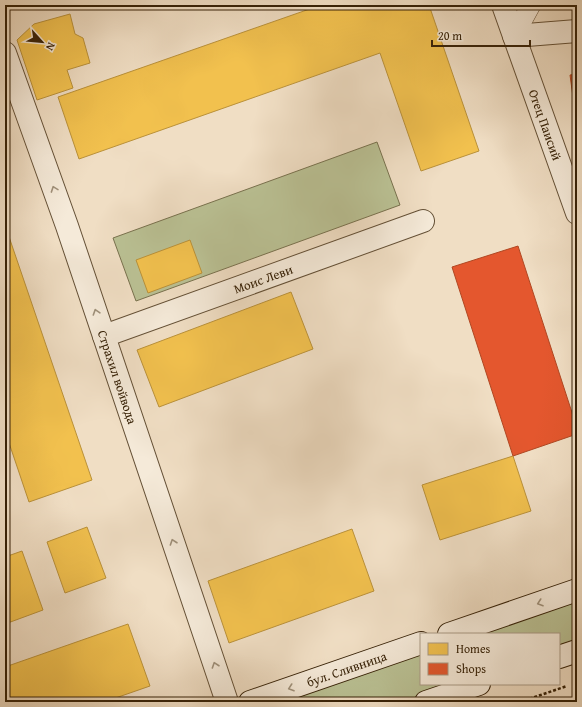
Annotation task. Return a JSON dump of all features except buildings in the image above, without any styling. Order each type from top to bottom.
[{"type":"street","name":"Отец Паисий","points":[[503,5],[577,213]]},
{"type":"street","points":[[514,36],[577,31]]},
{"type":"street","name":"Страхил войвода","points":[[5,53],[67,226],[227,702]]},
{"type":"street","name":"Моис Леви","points":[[104,336],[423,221]]},
{"type":"street","points":[[451,633],[577,590]]},
{"type":"street","name":"бул. Сливница","points":[[250,702],[420,643]]},
{"type":"street","points":[[560,657],[577,651]]},
{"type":"street","points":[[426,702],[476,685]]},
{"type":"lane","points":[[514,36],[531,5]]},
{"type":"path","points":[[520,702],[570,685]]},
{"type":"green space","points":[[377,142],[400,205],[136,301],[113,238]]},
{"type":"green space","points":[[577,593],[577,651],[560,657],[560,633],[461,633]]},
{"type":"green space","points":[[420,647],[420,685],[476,685],[426,702],[261,702]]}]
